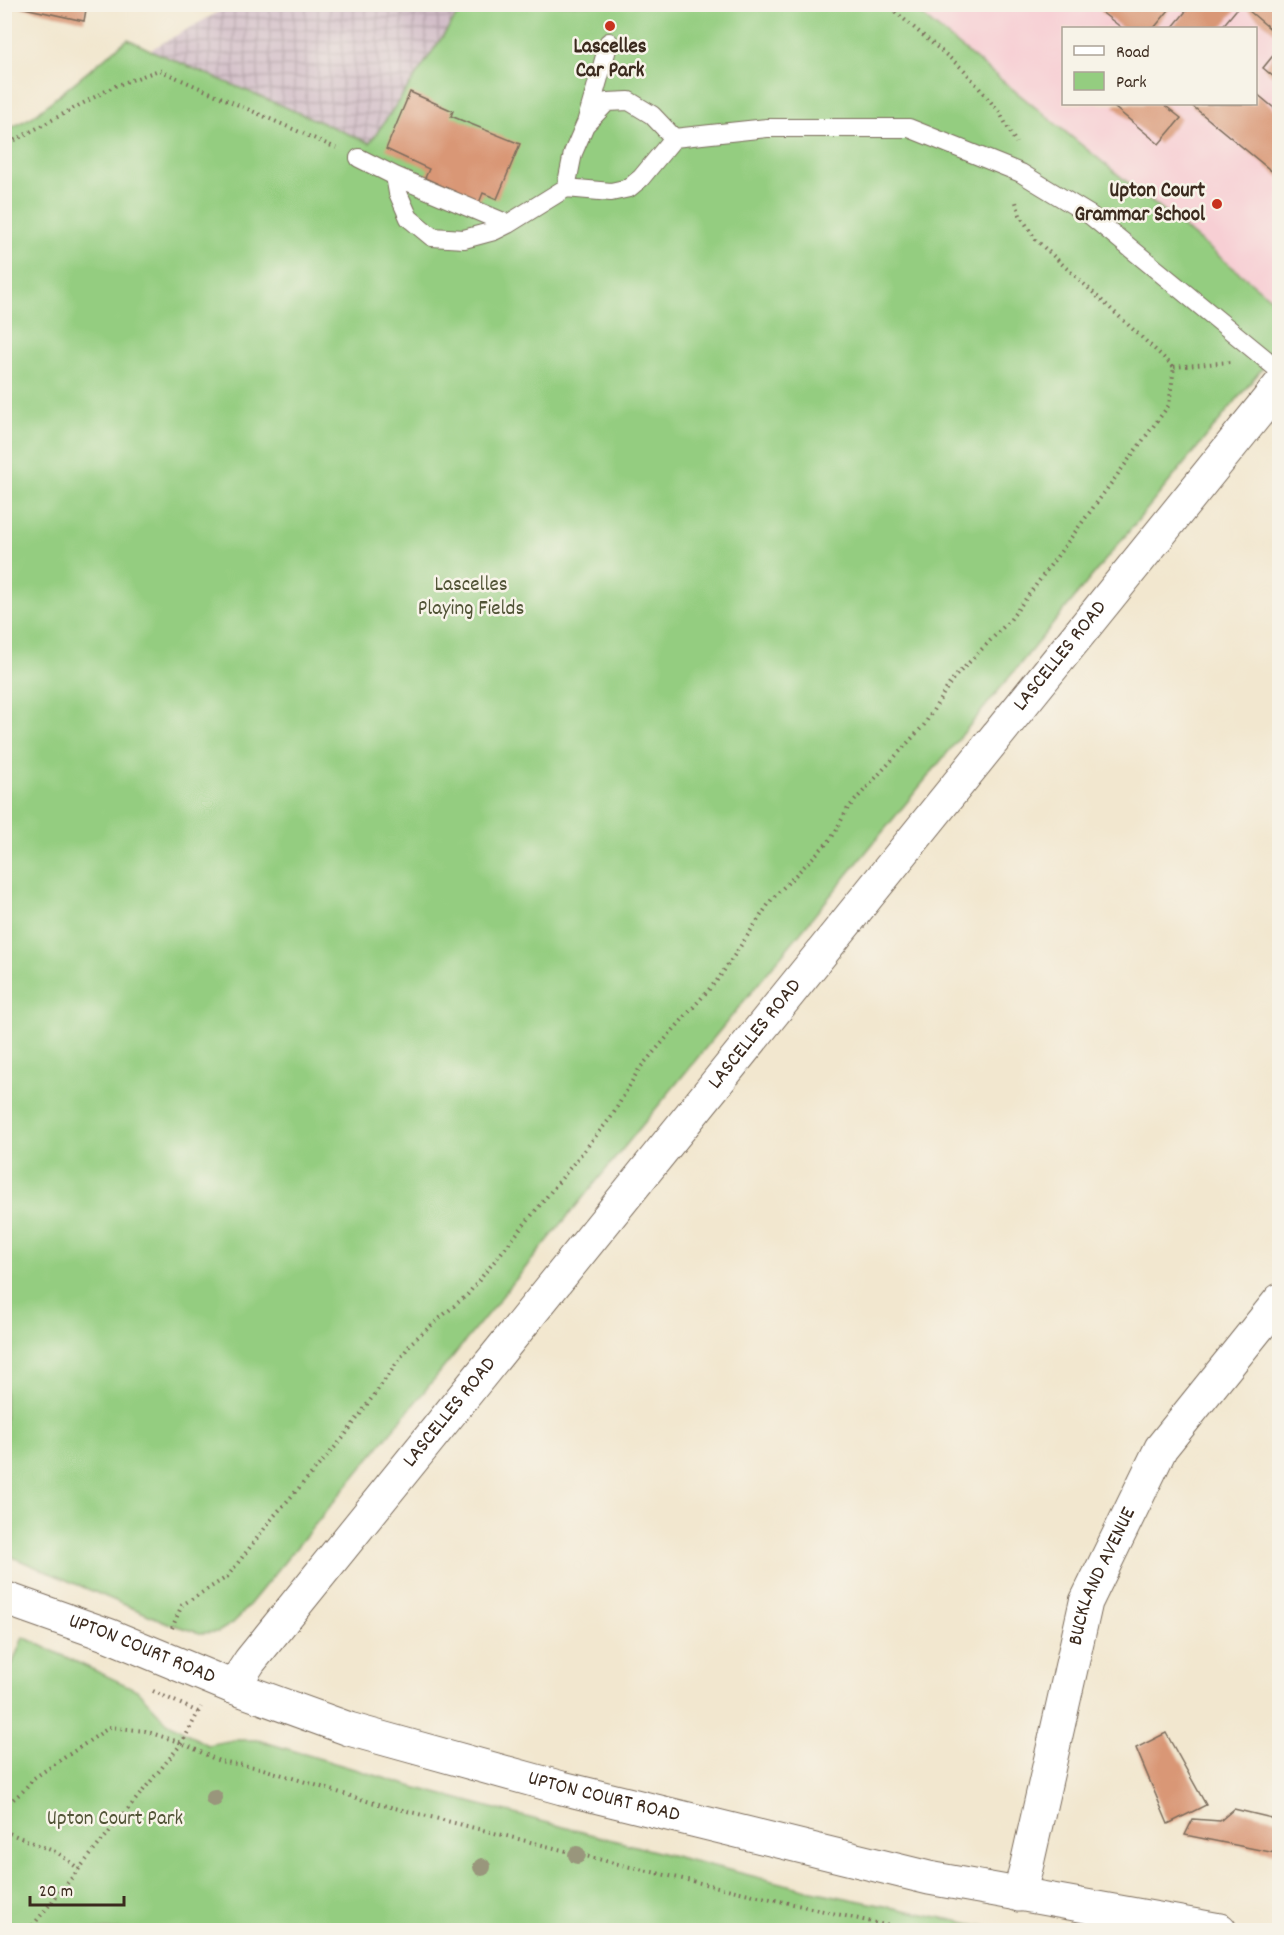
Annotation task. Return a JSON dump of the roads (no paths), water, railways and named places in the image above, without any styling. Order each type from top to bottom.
[{"type":"street","name":"LASCELLES ROAD","points":[[233,1688],[250,1661],[1280,386]]},
{"type":"street","name":"BUCKLAND AVENUE","points":[[1019,1895],[1086,1602],[1161,1448],[1280,1300]]},
{"type":"street","name":"UPTON COURT ROAD","points":[[4,1598],[108,1635],[233,1688],[349,1729],[562,1788],[929,1878],[1221,1930]]},
{"type":"lane","points":[[566,188],[573,153],[585,125],[609,42]]},
{"type":"lane","points":[[585,125],[607,102],[629,101],[652,115],[674,138]]},
{"type":"lane","points":[[395,176],[398,193],[409,218],[432,237],[464,239],[494,231],[508,224],[566,188],[611,192],[629,188],[641,178],[674,138],[767,128],[909,128],[1021,173],[1090,215],[1280,371]]},
{"type":"lane","points":[[359,158],[395,176],[508,224]]},
{"type":"place","name":"Lascelles Car Park","points":[[610,26]]},
{"type":"place","name":"Upton Court Grammar School","points":[[1217,204]]},
{"type":"park label","name":"Lascelles Playing Fields","points":[[471,598]]},
{"type":"park label","name":"Upton Court Park","points":[[115,1820]]}]
